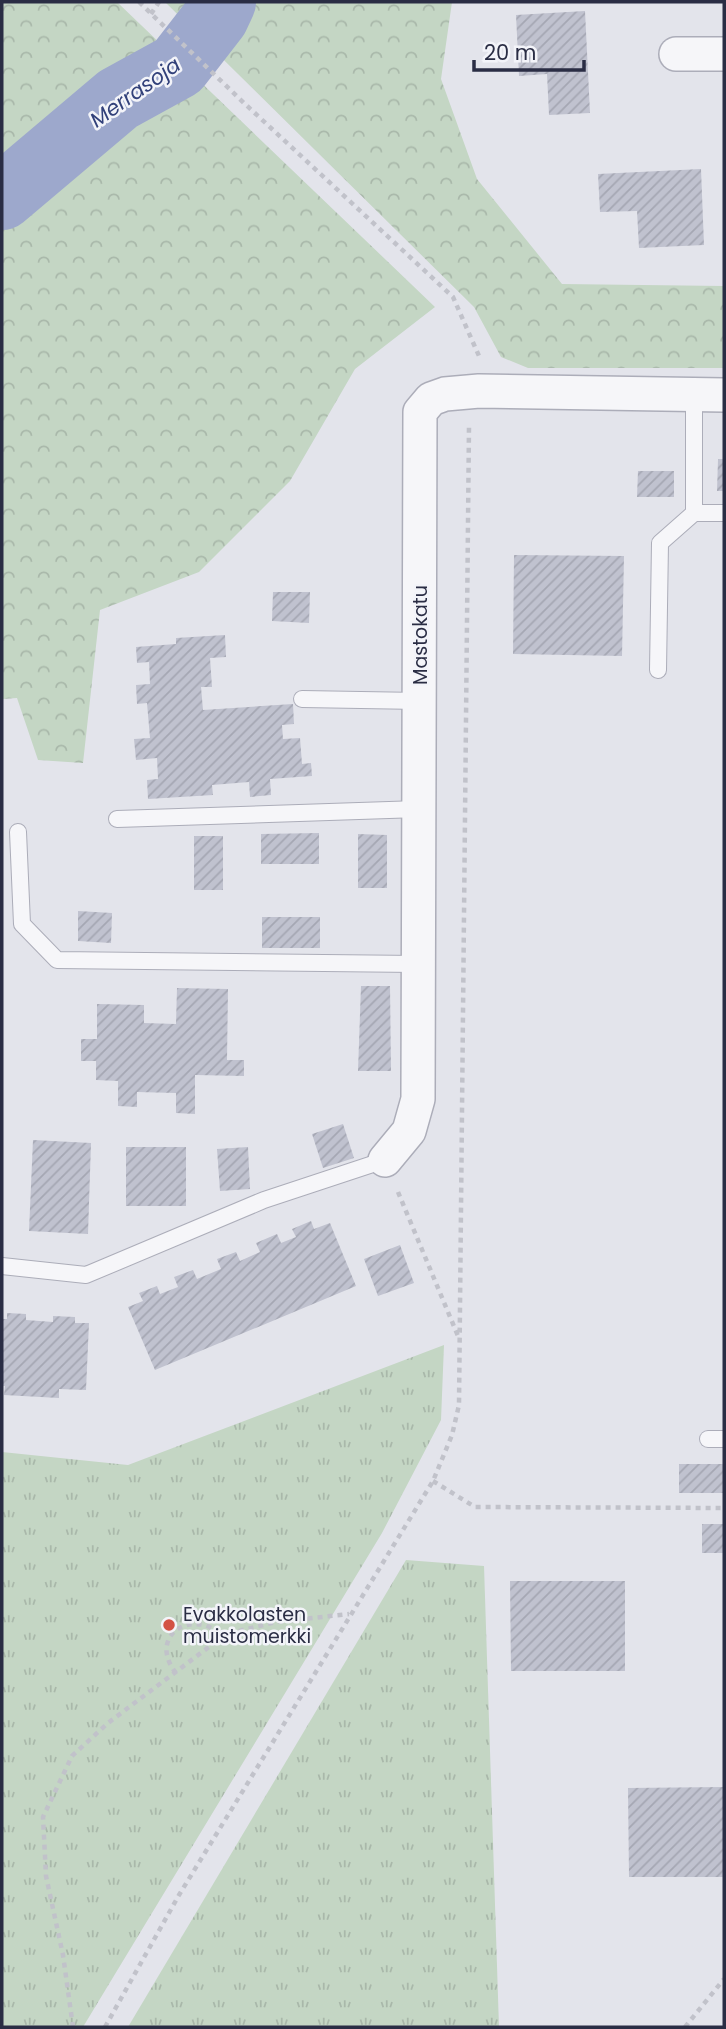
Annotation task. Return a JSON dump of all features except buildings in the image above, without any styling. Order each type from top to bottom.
[{"type":"street","points":[[676,54],[724,54]]},
{"type":"street","name":"Mastokatu","points":[[385,1160],[409,1132],[418,1099],[420,412],[431,399],[445,394],[479,391],[709,395]]},
{"type":"lane","points":[[657,670],[660,543],[694,513],[709,395]]},
{"type":"lane","points":[[694,513],[724,513]]},
{"type":"lane","points":[[302,699],[420,701]]},
{"type":"lane","points":[[117,819],[419,809]]},
{"type":"lane","points":[[18,832],[22,924],[57,960],[417,964]]},
{"type":"lane","points":[[2,1266],[86,1275],[264,1200],[385,1160]]},
{"type":"path","points":[[139,2],[244,103]]},
{"type":"path","points":[[152,15],[159,2]]},
{"type":"path","points":[[385,1160],[460,1340]]},
{"type":"path","points":[[433,1481],[475,1507],[724,1508]]},
{"type":"path","points":[[73,2027],[63,1955],[46,1876],[43,1817],[72,1756],[108,1723],[226,1634],[276,1622],[350,1614]]},
{"type":"path","points":[[176,1673],[168,1663],[166,1651],[170,1635],[189,1626],[206,1625],[223,1636]]},
{"type":"path","points":[[685,2027],[724,1979]]},
{"type":"green space","points":[[2,2],[117,2],[435,307],[355,369],[290,481],[199,572],[100,610],[83,763],[38,760],[17,698],[2,699]]},
{"type":"green space","points":[[165,2],[452,2],[441,79],[477,179],[562,284],[724,286],[724,368],[528,368],[501,357],[474,307]]},
{"type":"green space","points":[[444,1345],[441,1420],[382,1533],[83,2027],[2,2027],[2,1452],[128,1465]]},
{"type":"green space","points":[[406,1560],[484,1566],[499,2027],[128,2027]]},
{"type":"waterway","name":"Merrasoja","points":[[2,197],[118,99],[178,66],[216,17],[223,2]]},
{"type":"place","name":"Evakkolasten muistomerkki","points":[[169,1625]]}]
